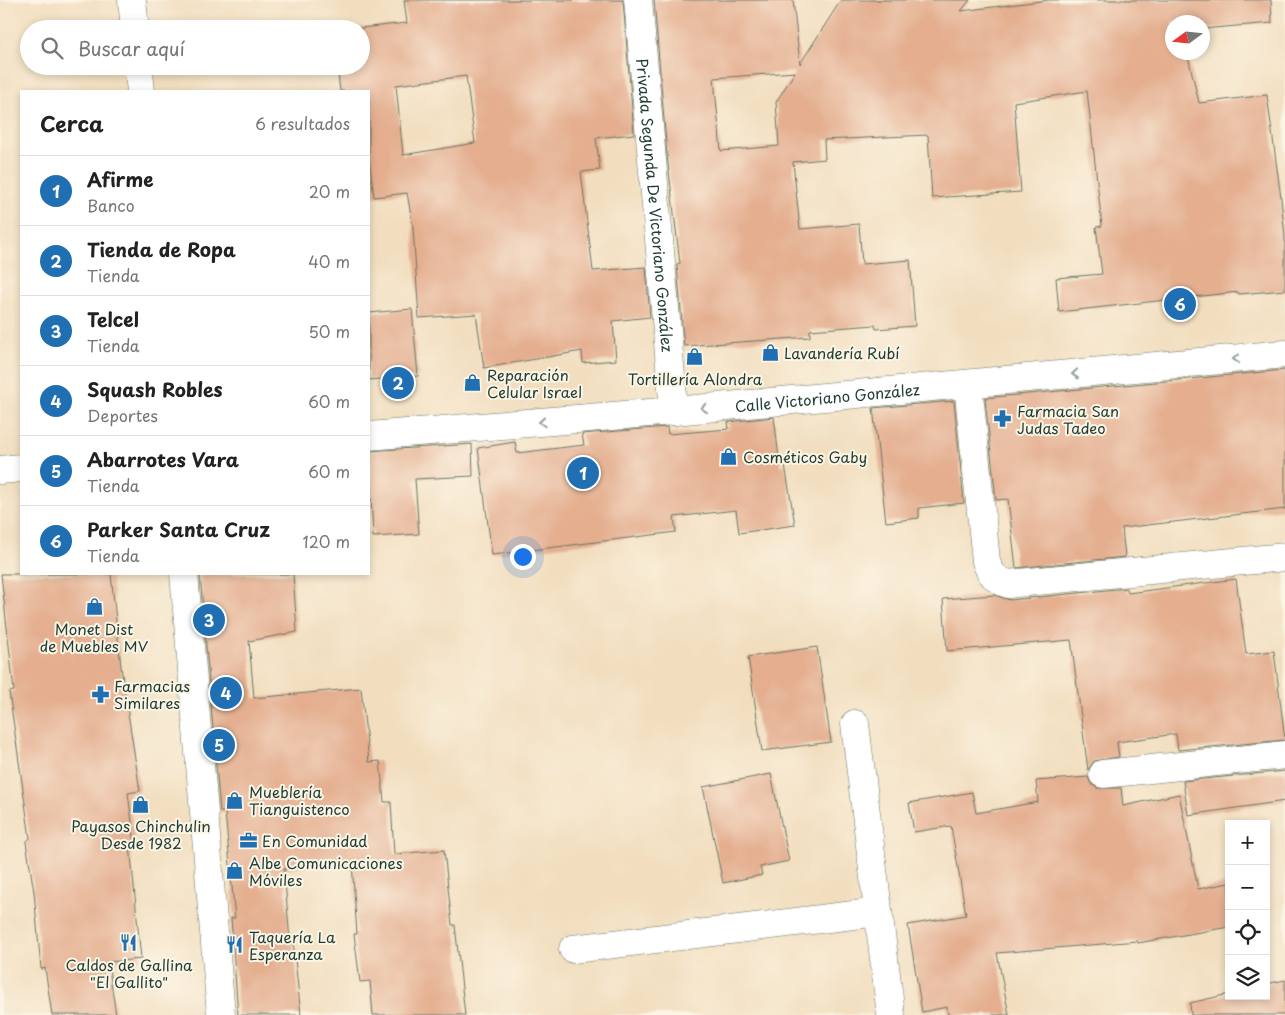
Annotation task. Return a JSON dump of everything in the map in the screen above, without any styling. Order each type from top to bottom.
[{"type":"street","points":[[132,0],[134,20]]},
{"type":"street","name":"Privada Segunda De Victoriano González","points":[[638,0],[674,411]]},
{"type":"street","points":[[139,75],[141,90]]},
{"type":"street","name":"Calle Victoriano González","points":[[370,436],[674,411],[1285,354]]},
{"type":"street","points":[[968,384],[986,561],[988,570],[996,579],[1008,584],[1285,557]]},
{"type":"street","points":[[0,470],[20,468]]},
{"type":"street","points":[[184,575],[221,1015]]},
{"type":"street","points":[[855,724],[891,1015]]},
{"type":"street","points":[[1102,774],[1285,755]]},
{"type":"street","points":[[573,949],[878,912]]},
{"type":"building","points":[[404,0],[623,0],[634,134],[596,138],[600,170],[581,172],[593,271],[646,267],[650,317],[613,321],[616,360],[583,363],[582,351],[484,368],[476,314],[419,318],[413,227],[407,193],[374,197],[370,165],[370,90],[340,90],[338,75],[370,75],[370,27],[407,23]],"holes":[[[466,76],[475,143],[403,155],[396,85]]]},
{"type":"building","points":[[654,0],[793,0],[800,64],[841,0],[970,0],[961,11],[1049,0],[1271,0],[1272,23],[1210,28],[1210,15],[1165,15],[1165,60],[1189,60],[1199,103],[1267,95],[1285,237],[1285,290],[1239,294],[1238,292],[1059,312],[1056,278],[1102,274],[1096,227],[1102,226],[1087,91],[1014,102],[1021,192],[932,198],[928,135],[824,140],[825,159],[793,162],[800,229],[859,224],[862,264],[910,260],[915,326],[876,329],[875,325],[810,330],[810,337],[684,346],[677,264],[680,263],[667,155]],"holes":[[[795,72],[776,102],[779,146],[721,151],[714,78]]]},
{"type":"building","points":[[412,309],[418,376],[370,380],[370,313]]},
{"type":"building","points":[[1285,370],[1285,509],[1122,528],[1125,557],[1016,568],[1008,499],[996,500],[985,398]]},
{"type":"building","points":[[954,401],[964,503],[919,508],[919,518],[886,522],[873,408]]},
{"type":"building","points":[[774,417],[780,466],[785,465],[795,525],[739,533],[736,510],[674,517],[676,532],[492,555],[478,448],[515,442],[517,453],[584,445],[582,434],[667,427],[668,434],[729,429],[728,422]]},
{"type":"building","points":[[472,444],[473,476],[415,479],[419,534],[373,537],[370,451]]},
{"type":"building","points":[[1,574],[111,575],[121,667],[140,791],[128,793],[135,844],[130,845],[141,959],[108,962],[116,1015],[52,1015],[45,968],[41,969],[34,892],[26,842],[30,838],[9,692],[14,691]]},
{"type":"building","points":[[200,575],[293,575],[297,632],[249,641],[254,698],[361,688],[369,762],[380,761],[384,802],[391,802],[394,854],[444,850],[452,925],[455,925],[465,1015],[373,1015],[370,981],[360,982],[354,934],[357,934],[352,863],[284,869],[290,941],[293,941],[301,1015],[238,1015],[231,918],[235,918],[225,812],[220,812]]},
{"type":"building","points":[[1236,579],[1246,654],[1274,651],[1285,740],[1178,750],[1176,734],[1117,742],[1119,757],[1094,761],[1088,770],[1071,640],[947,651],[943,599],[994,595],[1010,600],[1127,588],[1128,593]]},
{"type":"building","points":[[817,647],[831,742],[762,751],[748,657]]},
{"type":"building","points":[[1285,771],[1285,801],[1188,815],[1183,781]]},
{"type":"building","points":[[771,774],[789,861],[760,867],[762,875],[723,883],[703,787]]},
{"type":"building","points":[[1088,777],[1091,784],[1097,788],[1121,788],[1123,806],[1179,794],[1198,889],[1225,884],[1225,928],[1138,943],[1137,941],[997,953],[1009,1015],[948,1015],[947,1007],[922,1012],[908,925],[966,915],[951,826],[914,832],[909,803],[972,792],[976,813],[1038,802],[1036,781]]},
{"type":"building","points":[[1285,980],[1285,1015],[1191,1015],[1190,1003],[1225,995],[1225,1000],[1270,1000],[1270,983]]},
{"type":"place","name":"Parker Santa Cruz","points":[[1180,304]]},
{"type":"place","name":"Lavandería Rubí","points":[[770,352]]},
{"type":"place","name":"Tortillería Alondra","points":[[695,357]]},
{"type":"place","name":"Tienda de Ropa","points":[[398,383]]},
{"type":"place","name":"Reparación Celular Israel","points":[[473,383]]},
{"type":"place","name":"Farmacia San Judas Tadeo","points":[[1003,419]]},
{"type":"place","name":"Cosméticos Gaby","points":[[729,456]]},
{"type":"place","name":"Afirme","points":[[583,473]]},
{"type":"place","name":"Monet Dist de Muebles MV","points":[[94,607]]},
{"type":"place","name":"Telcel","points":[[209,620]]},
{"type":"place","name":"Squash Robles","points":[[226,693]]},
{"type":"place","name":"Farmacias Similares","points":[[100,694]]},
{"type":"place","name":"Abarrotes Vara","points":[[219,745]]},
{"type":"place","name":"Mueblería Tianguistenco","points":[[235,800]]},
{"type":"place","name":"Payasos Chinchulin Desde 1982","points":[[141,804]]},
{"type":"place","name":"En Comunidad","points":[[248,840]]},
{"type":"place","name":"Albe Comunicaciones Móviles","points":[[235,871]]},
{"type":"place","name":"Caldos de Gallina \"El Gallito\"","points":[[129,943]]},
{"type":"place","name":"Taquería La Esperanza","points":[[235,945]]}]
